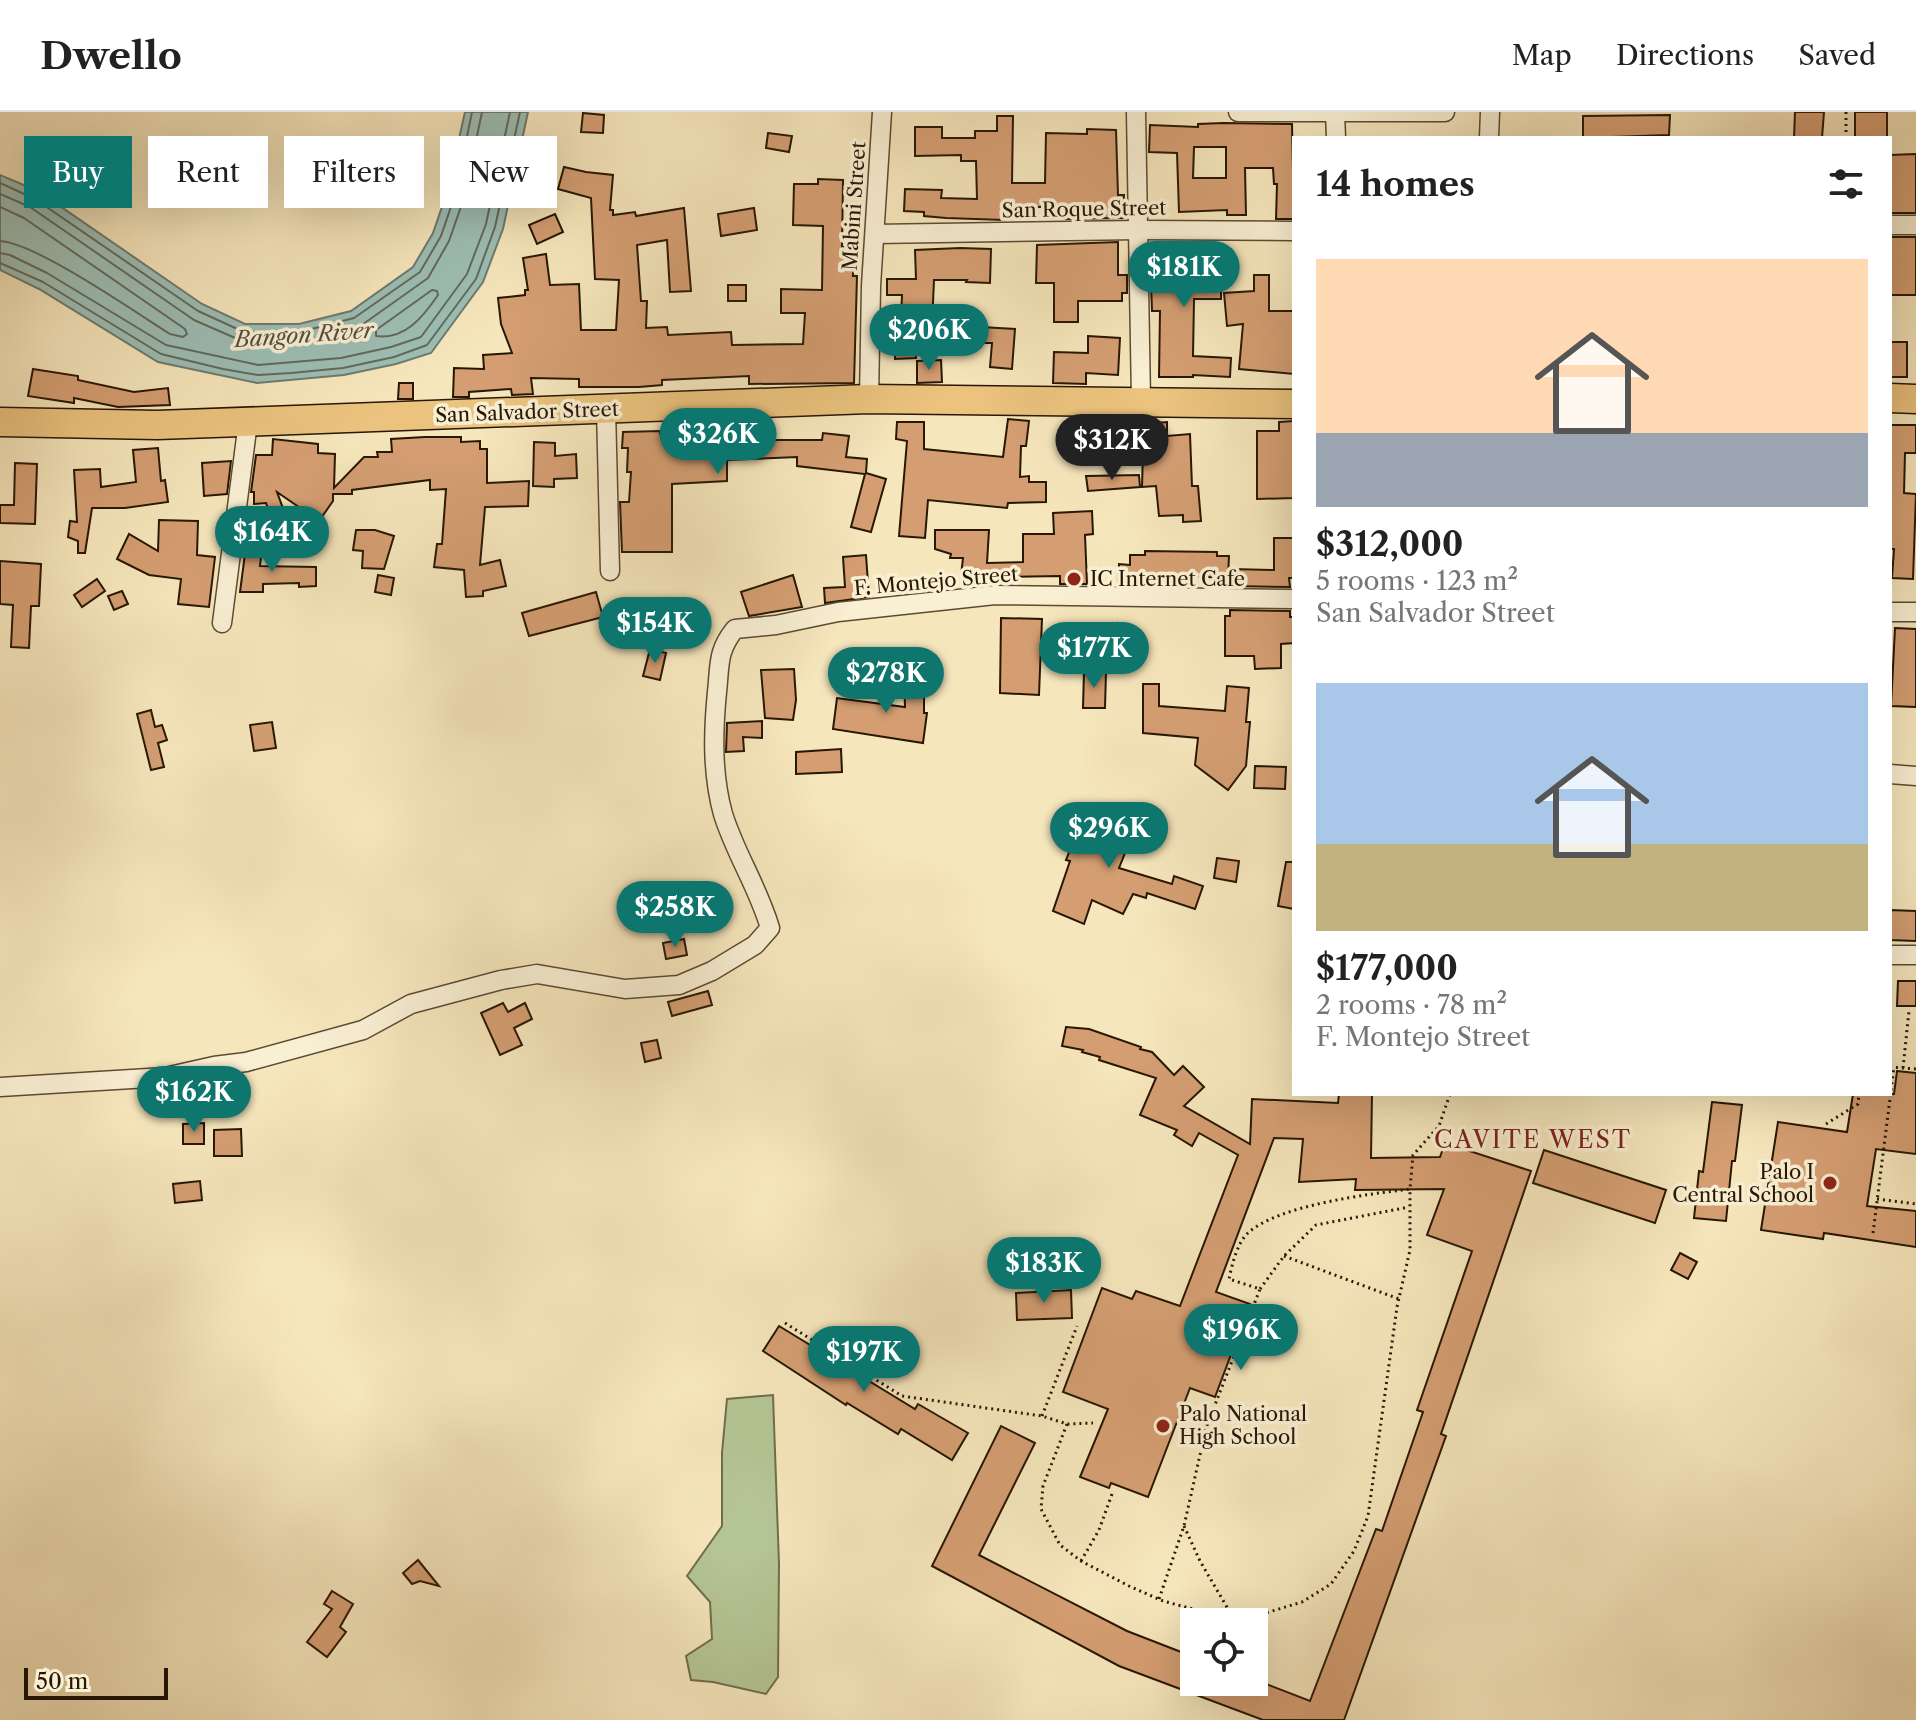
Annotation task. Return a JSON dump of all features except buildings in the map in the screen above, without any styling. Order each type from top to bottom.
[{"type":"highway","points":[[1892,398],[1916,399]]},
{"type":"highway","name":"San Salvador Street","points":[[0,422],[157,425],[869,399],[1292,404]]},
{"type":"street","name":"Mabini Street","points":[[869,399],[871,286],[882,112]]},
{"type":"street","points":[[1136,112],[1141,401]]},
{"type":"street","points":[[1238,112],[1445,112]]},
{"type":"street","points":[[1489,136],[1490,112]]},
{"type":"street","points":[[1335,113],[1336,136]]},
{"type":"street","points":[[1892,225],[1916,225]]},
{"type":"street","name":"San Roque Street","points":[[875,234],[1292,231]]},
{"type":"street","points":[[606,409],[610,571]]},
{"type":"street","points":[[222,623],[248,422]]},
{"type":"street","name":"F. Montejo Street","points":[[0,1087],[165,1077],[246,1062],[363,1030],[411,1004],[501,980],[537,974],[625,989],[679,985],[755,945],[770,928],[761,896],[723,814],[713,736],[722,646],[735,629],[776,625],[838,612],[995,595],[1292,599]]},
{"type":"street","points":[[1892,612],[1916,612]]},
{"type":"street","points":[[1892,774],[1916,776]]},
{"type":"street","points":[[1892,955],[1916,955]]},
{"type":"path","points":[[1846,112],[1846,136]]},
{"type":"path","points":[[1903,1068],[1909,1011]]},
{"type":"path","points":[[1892,1067],[1916,1069]]},
{"type":"path","points":[[1268,1612],[1302,1602],[1331,1584],[1354,1551],[1368,1516],[1399,1299],[1410,1250],[1413,1155],[1439,1126],[1449,1096]]},
{"type":"path","points":[[1826,1124],[1858,1104],[1859,1096]]},
{"type":"path","points":[[1873,1233],[1889,1096]]},
{"type":"path","points":[[1260,1289],[1229,1279],[1233,1261],[1246,1234],[1265,1223],[1303,1209],[1356,1196],[1410,1189]]},
{"type":"path","points":[[1877,1199],[1916,1204]]},
{"type":"path","points":[[1159,1599],[1184,1526],[1206,1428],[1260,1289],[1284,1256],[1316,1225],[1410,1207]]},
{"type":"path","points":[[1284,1256],[1399,1299]]},
{"type":"path","points":[[785,1323],[902,1396],[1042,1416],[1067,1424],[1093,1423]]},
{"type":"path","points":[[1042,1416],[1077,1326]]},
{"type":"path","points":[[1067,1424],[1043,1486],[1041,1509],[1060,1545],[1081,1561],[1159,1599],[1190,1608]]},
{"type":"path","points":[[1081,1561],[1099,1530],[1112,1494]]},
{"type":"path","points":[[1184,1526],[1227,1608]]},
{"type":"green space","points":[[773,1395],[779,1564],[778,1677],[766,1694],[691,1680],[686,1656],[712,1639],[710,1602],[687,1576],[722,1526],[722,1453],[727,1399]]},
{"type":"water","points":[[465,112],[528,112],[523,136],[460,136]]},
{"type":"water","name":"Bangon River","points":[[0,175],[24,185],[24,208],[63,208],[202,304],[245,324],[299,324],[351,311],[413,267],[433,233],[442,208],[507,208],[483,282],[431,353],[344,375],[257,383],[158,362],[39,289],[0,270]]},
{"type":"place","name":"IC Internet Cafe","points":[[1074,579]]},
{"type":"place","name":"Palo I Central School","points":[[1830,1183]]},
{"type":"place","name":"Palo National High School","points":[[1163,1426]]},
{"type":"district","name":"CAVITE WEST","points":[[1533,1139]]}]
